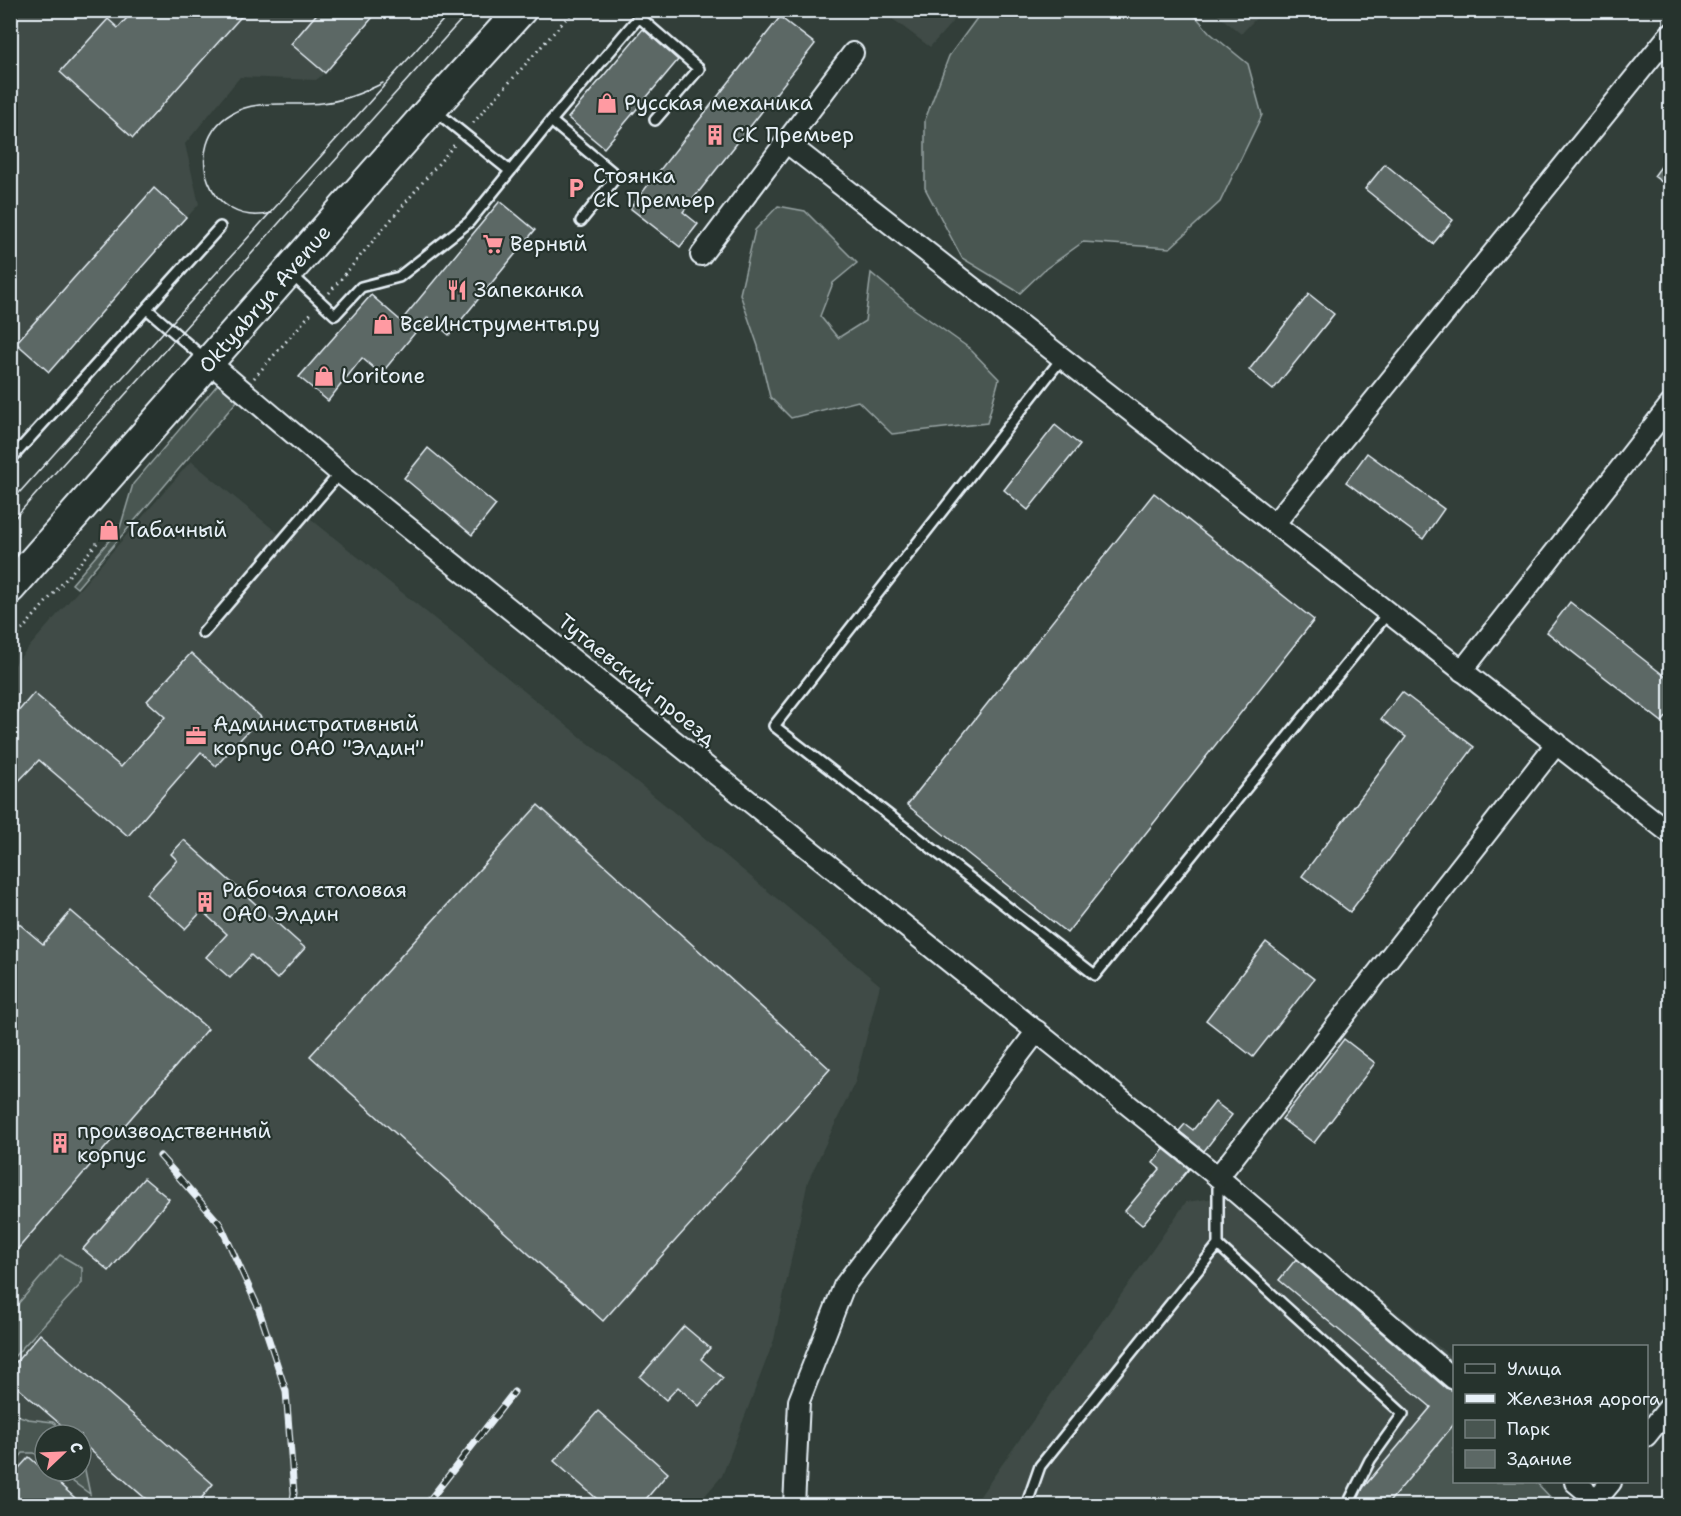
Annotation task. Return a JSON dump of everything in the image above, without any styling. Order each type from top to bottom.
[{"type":"main road","name":"Oktyabrya Avenue","points":[[10,588],[521,10]]},
{"type":"street","points":[[1275,523],[1671,34]]},
{"type":"street","points":[[701,255],[853,53]]},
{"type":"street","points":[[786,142],[1671,833]]},
{"type":"street","name":"Тутаевский проезд","points":[[209,362],[340,473],[1218,1177],[1453,1377]]},
{"type":"street","points":[[1462,671],[1671,405]]},
{"type":"street","points":[[1218,1177],[1557,743]]},
{"type":"street","points":[[794,1506],[799,1401],[844,1286],[1037,1031]]},
{"type":"street","points":[[1648,1435],[1671,1406]]},
{"type":"street","points":[[1576,1483],[1600,1503],[1610,1483]]},
{"type":"lane","points":[[289,272],[335,315],[361,287],[399,277],[469,222],[551,120],[639,17],[699,69],[655,120]]},
{"type":"lane","points":[[432,108],[510,171]]},
{"type":"lane","points":[[551,120],[617,176],[580,221]]},
{"type":"lane","points":[[10,460],[220,227]]},
{"type":"lane","points":[[147,309],[209,362]]},
{"type":"lane","points":[[1062,358],[774,726],[1095,975],[1388,613]]},
{"type":"lane","points":[[202,633],[340,473]]},
{"type":"lane","points":[[1026,1506],[1040,1466],[1218,1245],[1218,1177]]},
{"type":"lane","points":[[1218,1245],[1403,1414],[1370,1460],[1347,1506]]},
{"type":"path","points":[[242,392],[463,134],[574,10]]},
{"type":"path","points":[[10,644],[98,543]]},
{"type":"shaded area","points":[[10,11],[379,11],[325,73],[316,80],[240,77],[185,144],[199,204],[49,372],[11,337]]},
{"type":"shaded area","points":[[882,11],[962,11],[930,47]]},
{"type":"shaded area","points":[[1213,11],[1263,11],[1241,34]]},
{"type":"shaded area","points":[[191,461],[280,535],[301,511],[664,804],[880,985],[855,1082],[808,1181],[774,1340],[722,1476],[697,1505],[11,1505],[10,669]]},
{"type":"shaded area","points":[[1250,1193],[1453,1358],[1453,1438],[1394,1505],[973,1506],[1186,1202]]},
{"type":"green space","points":[[983,10],[1191,11],[1210,33],[1248,64],[1262,115],[1220,202],[1170,248],[1083,242],[1044,270],[1020,293],[962,258],[925,188],[925,120],[949,56]]},
{"type":"green space","points":[[778,206],[805,211],[857,263],[833,283],[820,316],[838,338],[865,321],[871,273],[914,309],[969,348],[999,379],[987,423],[892,434],[858,401],[791,418],[770,397],[758,346],[740,294],[755,230]]},
{"type":"green space","points":[[218,384],[237,401],[77,588],[72,584],[120,528],[133,484]]},
{"type":"green space","points":[[60,1255],[82,1268],[82,1283],[11,1360],[11,1312]]},
{"type":"green space","points":[[11,1413],[28,1419],[54,1423],[33,1423],[33,1453],[23,1453],[11,1468]]},
{"type":"green space","points":[[1452,1424],[1453,1483],[1537,1483],[1552,1499],[1562,1505],[1372,1506]]},
{"type":"green space","points":[[75,1483],[88,1483],[90,1494]]},
{"type":"building","points":[[134,10],[247,10],[133,138],[60,72],[108,19],[118,28]]},
{"type":"building","points":[[320,10],[379,10],[325,73],[291,44]]},
{"type":"building","name":"СК Премьер","points":[[780,17],[815,44],[683,212],[698,224],[680,247],[630,208]]},
{"type":"building","points":[[643,29],[678,60],[604,148],[568,118]]},
{"type":"building","points":[[1671,153],[1671,189],[1654,176]]},
{"type":"building","points":[[1385,164],[1453,220],[1433,244],[1365,189]]},
{"type":"building","points":[[154,188],[186,217],[49,372],[16,343]]},
{"type":"building","points":[[500,201],[535,230],[449,335],[428,317],[381,374],[362,358],[328,401],[299,377],[371,295],[401,321]]},
{"type":"building","points":[[1309,294],[1334,314],[1273,390],[1249,370]]},
{"type":"building","points":[[1055,425],[1080,445],[1028,510],[1004,490]]},
{"type":"building","points":[[428,448],[496,505],[472,535],[404,478]]},
{"type":"building","points":[[1367,453],[1444,509],[1423,539],[1346,482]]},
{"type":"building","points":[[1154,493],[1314,620],[1067,933],[907,805]]},
{"type":"building","points":[[1570,602],[1671,681],[1671,711],[1662,722],[1547,632]]},
{"type":"building","name":"Административный корпус ОАО \"Элдин\"","points":[[191,653],[261,717],[216,766],[201,752],[128,836],[39,760],[10,790],[10,721],[34,693],[121,767],[165,717],[147,701]]},
{"type":"building","points":[[1402,692],[1474,747],[1350,912],[1302,876],[1406,737],[1381,719]]},
{"type":"building","points":[[538,805],[830,1069],[603,1321],[310,1056]]},
{"type":"building","name":"Рабочая столовая ОАО Элдин","points":[[184,840],[305,948],[277,979],[251,955],[230,978],[206,957],[227,934],[202,911],[185,929],[146,894],[177,860],[171,854]]},
{"type":"building","name":"производственный корпус","points":[[71,911],[208,1029],[10,1258],[10,916],[43,944]]},
{"type":"building","points":[[1266,942],[1314,979],[1253,1057],[1206,1020]]},
{"type":"building","points":[[1344,1039],[1375,1063],[1314,1143],[1282,1119]]},
{"type":"building","points":[[1215,1102],[1232,1115],[1204,1151],[1179,1131],[1185,1124],[1193,1130]]},
{"type":"building","points":[[1164,1149],[1189,1169],[1142,1225],[1125,1211],[1160,1169],[1153,1163]]},
{"type":"building","points":[[144,1178],[169,1199],[109,1271],[83,1249]]},
{"type":"building","points":[[1296,1259],[1446,1388],[1453,1390],[1453,1425],[1386,1506],[1355,1506],[1363,1488],[1431,1407],[1279,1280]]},
{"type":"building","points":[[684,1326],[710,1348],[701,1359],[723,1378],[699,1406],[678,1387],[666,1400],[640,1377]]},
{"type":"building","points":[[40,1334],[213,1484],[195,1506],[154,1506],[93,1453],[93,1423],[59,1423],[10,1381],[10,1369]]},
{"type":"building","points":[[598,1411],[668,1473],[640,1506],[605,1506],[554,1461]]},
{"type":"building","points":[[29,1457],[33,1461],[33,1483],[58,1483],[84,1506],[26,1506],[10,1492],[10,1478]]},
{"type":"tram line","points":[[10,503],[452,10]]},
{"type":"tram line","points":[[10,523],[470,10]]},
{"type":"tram line","points":[[272,213],[250,215],[231,209],[217,197],[208,181],[205,163],[207,145],[215,128],[231,114],[252,106],[330,102],[353,96],[383,83]]},
{"type":"railway","points":[[160,1156],[220,1224],[258,1307],[286,1391],[294,1493],[292,1506]]},
{"type":"railway","points":[[425,1506],[514,1392]]},
{"type":"place","name":"Русская механика","points":[[607,103]]},
{"type":"place","name":"СК Премьер","points":[[715,135]]},
{"type":"place","name":"Стоянка СК Премьер","points":[[576,188]]},
{"type":"place","name":"Верный","points":[[493,244]]},
{"type":"place","name":"Запеканка","points":[[457,290]]},
{"type":"place","name":"ВсеИнструменты.ру","points":[[383,324]]},
{"type":"place","name":"Loritone","points":[[324,376]]},
{"type":"place","name":"Табачный","points":[[109,530]]},
{"type":"place","name":"Административный корпус ОАО \"Элдин\"","points":[[196,736]]},
{"type":"place","name":"Рабочая столовая ОАО Элдин","points":[[205,902]]},
{"type":"place","name":"производственный корпус","points":[[60,1143]]}]
